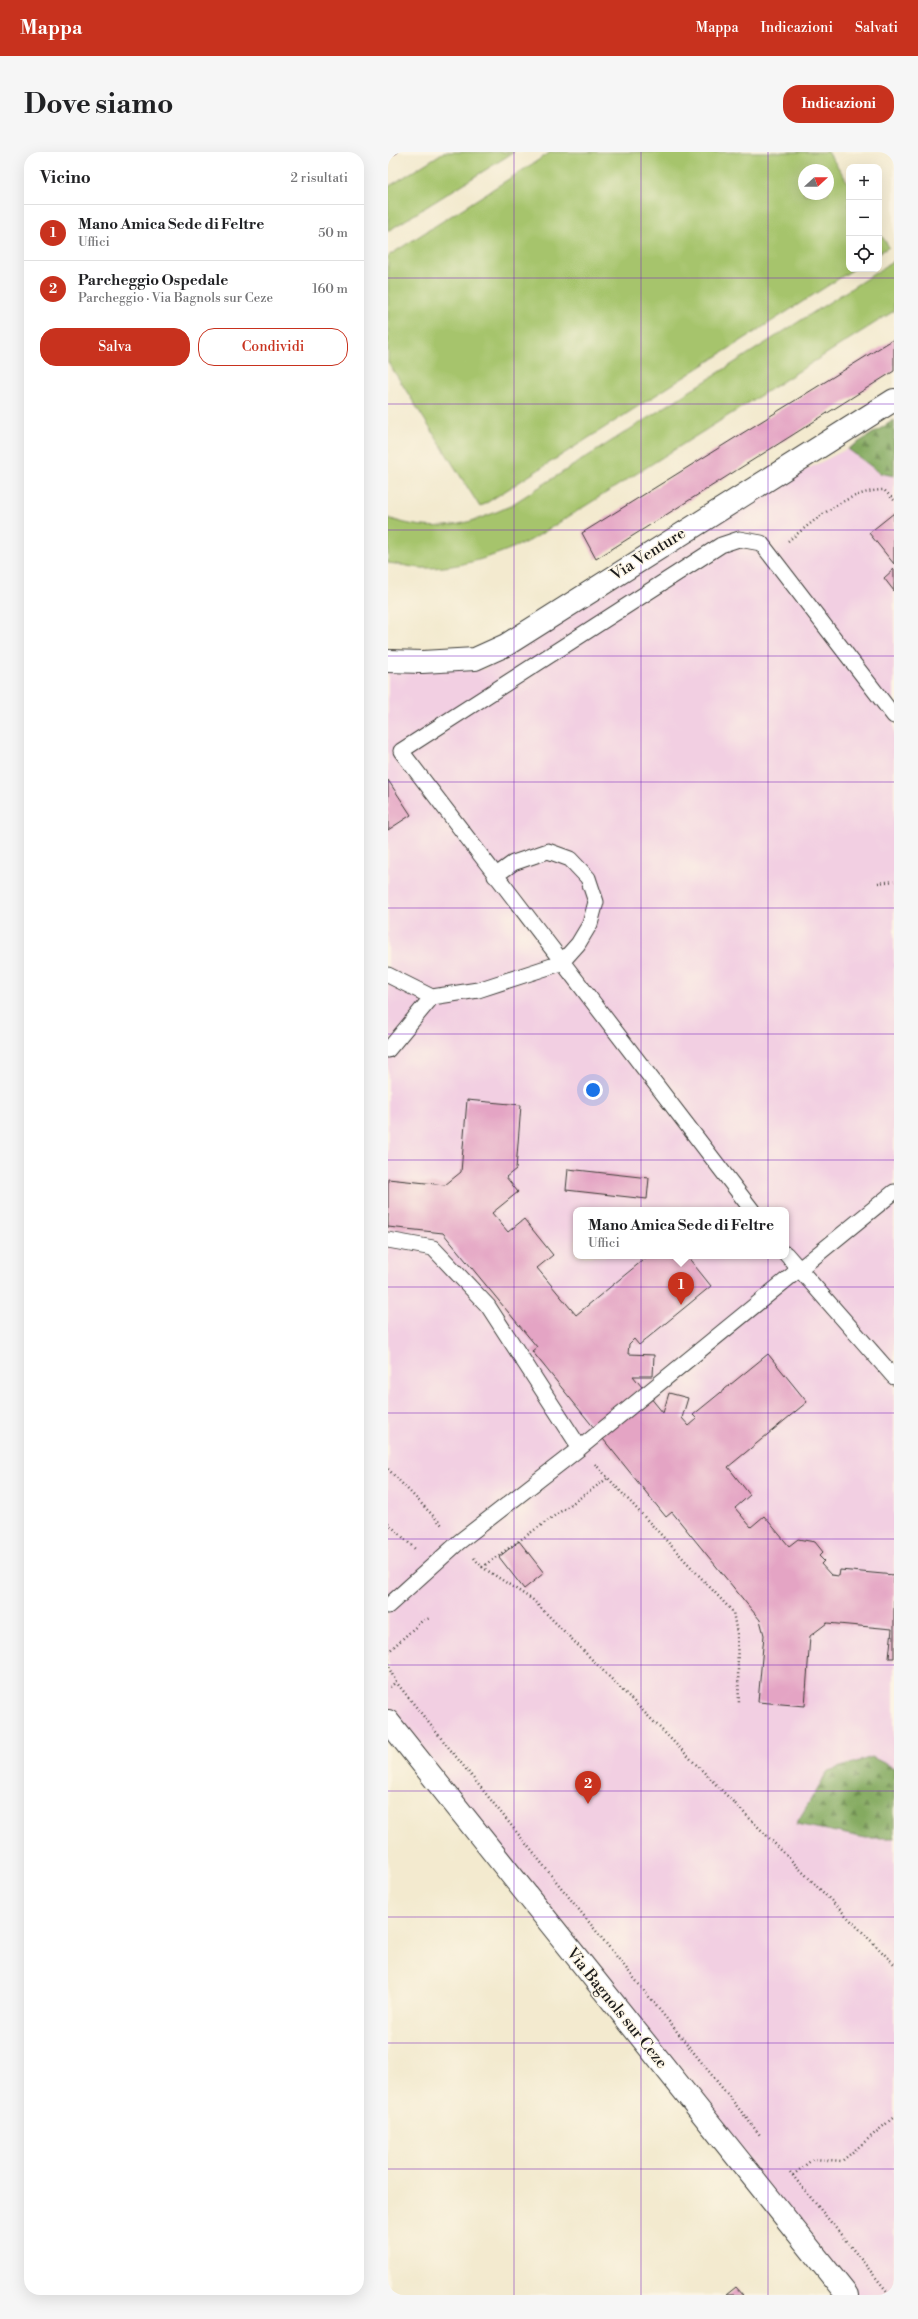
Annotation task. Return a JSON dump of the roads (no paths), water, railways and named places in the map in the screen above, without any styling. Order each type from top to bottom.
[{"type":"main road","name":"Via Venture","points":[[388,661],[422,662],[475,659],[506,645],[894,400]]},
{"type":"main road","name":"Via Bagnols sur Ceze","points":[[388,1721],[847,2295]]},
{"type":"lane","points":[[750,1207],[495,876],[401,751],[721,545],[739,539],[761,543],[894,716]]},
{"type":"lane","points":[[388,975],[432,998],[478,990],[561,962],[578,944],[590,924],[596,902],[588,878],[570,859],[548,851],[513,863],[495,876]]},
{"type":"lane","points":[[388,1050],[432,998]]},
{"type":"lane","points":[[388,1606],[459,1542],[580,1448],[894,1192]]},
{"type":"lane","points":[[388,1240],[434,1248],[488,1306],[580,1448]]},
{"type":"lane","points":[[789,1258],[894,1377]]},
{"type":"place","name":"Mano Amica Sede di Feltre","points":[[681,1305]]},
{"type":"place","name":"Parcheggio Ospedale","points":[[588,1804]]}]
